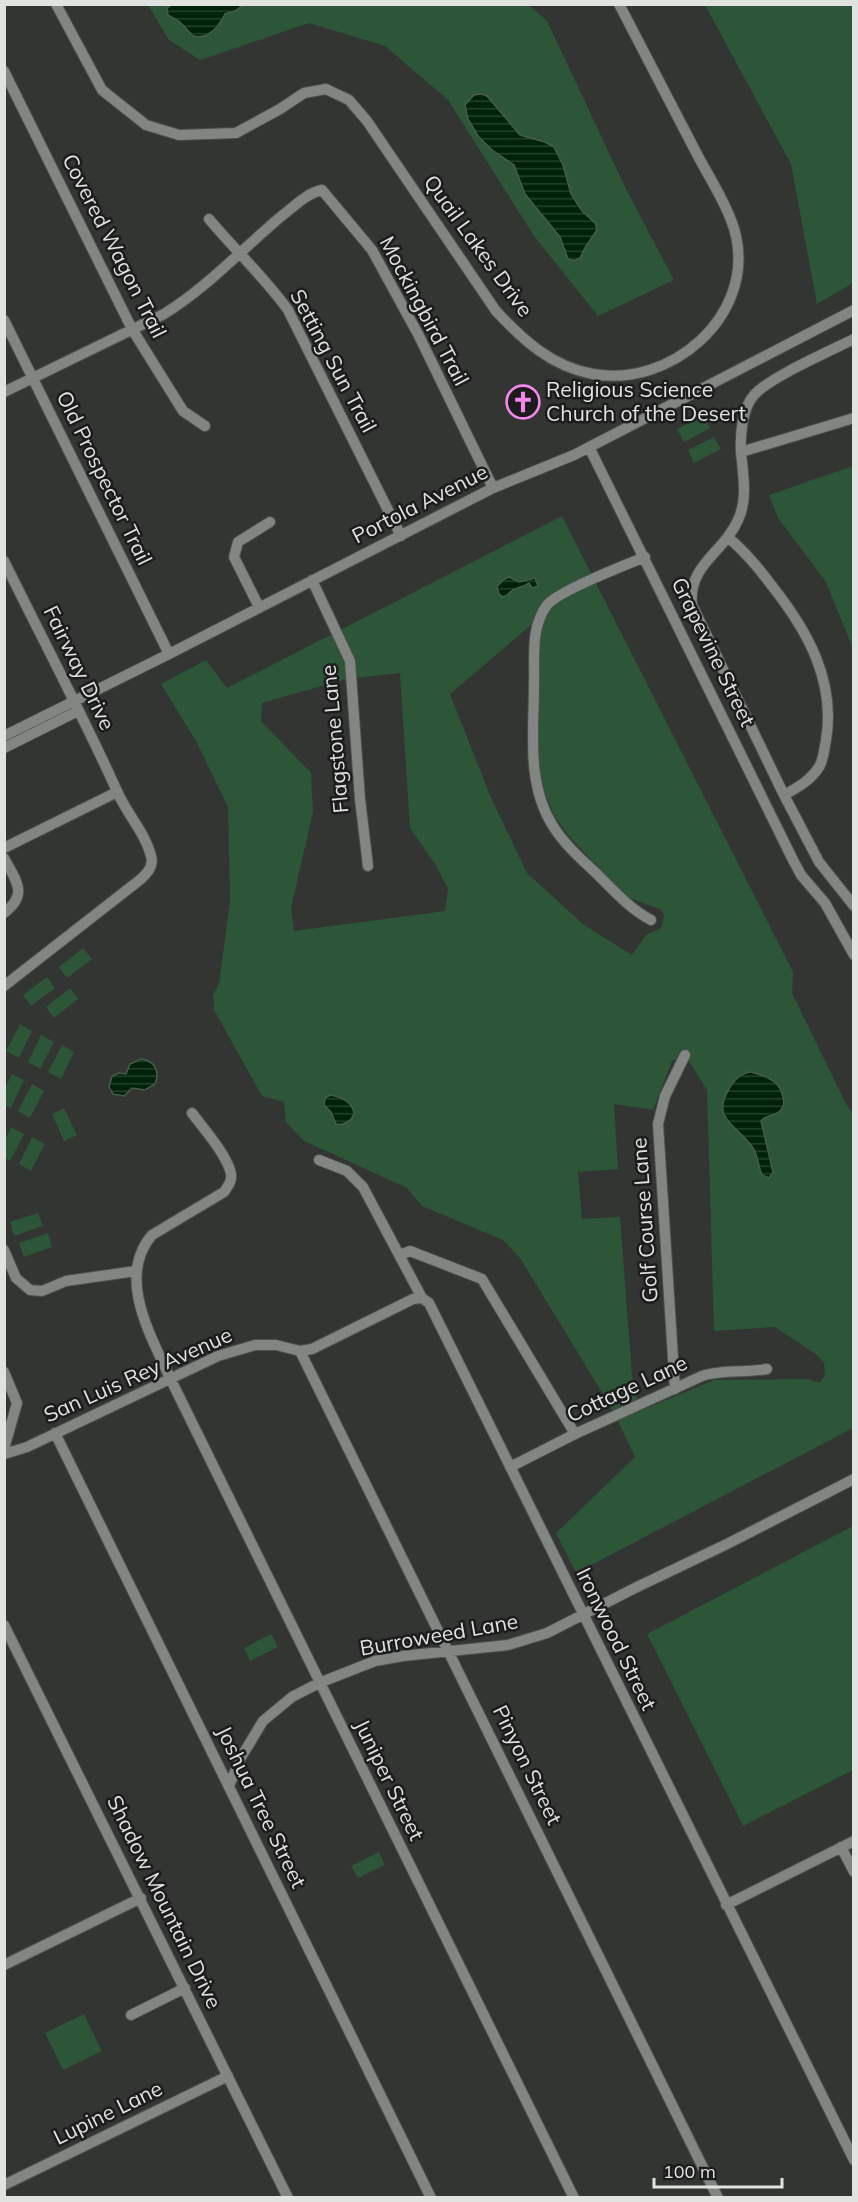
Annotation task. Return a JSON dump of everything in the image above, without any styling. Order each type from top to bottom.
[{"type":"street","name":"Quail Lakes Drive","points":[[56,4],[102,90],[146,125],[179,135],[236,133],[304,93],[326,89],[349,100],[367,121],[496,311],[516,333],[538,351],[574,370],[612,376],[650,370],[701,341],[715,326],[734,294],[738,262],[736,236],[721,198],[619,4]]},
{"type":"street","name":"Covered Wagon Trail","points":[[4,71],[132,329],[183,411],[205,426]]},
{"type":"street","name":"Mockingbird Trail","points":[[238,254],[313,192],[322,190],[372,250],[407,313],[493,488]]},
{"type":"street","name":"Setting Sun Trail","points":[[209,219],[238,254],[267,281],[288,310],[401,536]]},
{"type":"street","points":[[4,392],[164,314],[187,300],[238,254]]},
{"type":"street","name":"Portola Avenue","points":[[4,748],[169,654],[258,607],[493,488],[589,447],[854,310]]},
{"type":"street","name":"Old Prospector Trail","points":[[4,320],[169,654]]},
{"type":"street","points":[[854,339],[773,381],[754,396],[740,435],[745,498],[740,518],[729,538],[700,567],[690,589],[692,605],[784,795],[819,862],[854,906]]},
{"type":"street","points":[[741,452],[854,418]]},
{"type":"street","name":"Grapevine Street","points":[[589,447],[801,875],[825,903],[854,955]]},
{"type":"street","points":[[258,607],[234,557],[238,542],[270,522]]},
{"type":"street","points":[[729,538],[748,554],[806,632],[814,650],[828,698],[828,725],[821,764],[801,785],[784,795]]},
{"type":"street","points":[[645,557],[566,592],[548,604],[535,630],[534,762],[538,792],[554,828],[597,875],[637,912],[651,920]]},
{"type":"street","name":"Fairway Drive","points":[[4,561],[117,792],[152,856],[149,871],[4,986]]},
{"type":"street","name":"Flagstone Lane","points":[[312,580],[350,661],[360,799],[368,866]]},
{"type":"street","name":"Portola Avenue","points":[[4,736],[76,706]]},
{"type":"street","points":[[4,848],[117,792]]},
{"type":"street","points":[[4,858],[19,892],[18,901],[4,913]]},
{"type":"street","name":"Golf Course Lane","points":[[675,1389],[658,1124],[665,1096],[685,1055]]},
{"type":"street","points":[[4,1250],[16,1278],[30,1290],[42,1290],[66,1281],[136,1271],[141,1251],[152,1235],[224,1192],[230,1184],[231,1176],[227,1163],[192,1113]]},
{"type":"street","name":"Ironwood Street","points":[[319,1160],[347,1171],[363,1187],[422,1298],[429,1303],[854,2160]]},
{"type":"street","points":[[400,1255],[410,1251],[482,1279],[575,1434]]},
{"type":"street","name":"Juniper Street","points":[[136,1271],[141,1309],[170,1378],[574,2198]]},
{"type":"street","points":[[300,1351],[312,1349],[413,1299],[422,1298]]},
{"type":"street","name":"San Luis Rey Avenue","points":[[4,1454],[27,1447],[218,1356],[255,1345],[276,1345],[300,1351]]},
{"type":"street","name":"Pinyon Street","points":[[300,1351],[718,2198]]},
{"type":"street","name":"Cottage Lane","points":[[510,1467],[575,1434],[712,1372],[751,1372],[767,1369]]},
{"type":"street","points":[[4,1372],[17,1403],[4,1449]]},
{"type":"street","name":"Joshua Tree Street","points":[[55,1433],[431,2198]]},
{"type":"street","name":"Burroweed Lane","points":[[229,1786],[240,1759],[263,1721],[292,1697],[319,1683],[375,1661],[520,1642],[548,1633],[854,1479]]},
{"type":"street","name":"Shadow Mountain Drive","points":[[4,1625],[288,2198]]},
{"type":"street","points":[[726,1905],[854,1841]]},
{"type":"street","points":[[841,1847],[854,1872]]},
{"type":"street","points":[[4,1965],[141,1899]]},
{"type":"street","points":[[131,2015],[185,1988]]},
{"type":"street","name":"Lupine Lane","points":[[4,2185],[228,2076]]},
{"type":"shaded area","points":[[148,5],[529,5],[547,21],[627,191],[674,280],[598,316],[534,236],[448,100],[385,46],[309,23],[200,60],[169,40]]},
{"type":"shaded area","points":[[171,5],[243,5],[225,14],[212,31],[199,37],[193,36],[180,22],[168,15],[167,8]]},
{"type":"shaded area","points":[[705,5],[853,5],[853,283],[817,304],[791,164]]},
{"type":"shaded area","points":[[474,95],[487,96],[520,135],[554,147],[563,165],[571,194],[582,211],[595,223],[597,230],[580,258],[574,261],[568,259],[560,237],[525,194],[514,165],[492,150],[478,136],[468,119],[465,105]]},
{"type":"shaded area","points":[[704,416],[710,428],[684,442],[677,429]]},
{"type":"shaded area","points":[[714,437],[721,449],[694,463],[688,450]]},
{"type":"shaded area","points":[[854,466],[853,648],[826,582],[778,518],[769,495]]},
{"type":"shaded area","points":[[562,516],[793,972],[792,993],[853,1114],[853,1428],[576,1573],[556,1533],[635,1457],[612,1409],[520,1258],[503,1240],[422,1206],[407,1188],[304,1141],[286,1122],[284,1102],[262,1096],[214,1010],[213,995],[219,984],[230,901],[228,807],[196,741],[161,684],[206,660],[227,688]],"holes":[[[531,625],[537,631],[538,761],[543,789],[554,815],[568,835],[623,893],[632,899],[662,910],[664,916],[661,928],[646,935],[632,955],[584,925],[527,873],[492,800],[450,694]],[[400,673],[410,828],[435,864],[448,889],[445,911],[294,931],[291,908],[313,812],[311,773],[261,721],[262,703],[346,679]],[[685,1055],[707,1090],[714,1331],[775,1327],[817,1355],[824,1363],[825,1375],[820,1383],[807,1379],[714,1380],[642,1410],[633,1388],[620,1217],[582,1219],[578,1172],[618,1169],[614,1104],[653,1110],[672,1061]]]},
{"type":"shaded area","points":[[509,577],[519,582],[535,578],[538,586],[532,588],[529,583],[503,597],[499,594],[497,587]]},
{"type":"shaded area","points":[[83,948],[92,959],[67,978],[59,967]]},
{"type":"shaded area","points":[[47,977],[55,988],[31,1006],[23,995]]},
{"type":"shaded area","points":[[70,988],[78,999],[54,1018],[46,1007]]},
{"type":"shaded area","points":[[20,1024],[32,1031],[19,1058],[6,1051]]},
{"type":"shaded area","points":[[41,1035],[54,1042],[40,1069],[28,1062]]},
{"type":"shaded area","points":[[62,1045],[74,1052],[61,1079],[48,1072]]},
{"type":"shaded area","points":[[141,1059],[150,1062],[155,1067],[157,1075],[155,1084],[145,1090],[132,1088],[124,1096],[113,1094],[109,1087],[112,1076],[119,1073],[126,1074],[130,1064]]},
{"type":"shaded area","points":[[751,1072],[766,1077],[779,1086],[783,1099],[781,1110],[761,1121],[773,1172],[769,1178],[762,1175],[755,1151],[729,1122],[723,1108],[724,1100],[733,1083],[741,1075]]},
{"type":"shaded area","points":[[12,1074],[24,1080],[11,1108],[5,1105],[5,1088]]},
{"type":"shaded area","points":[[32,1084],[44,1091],[30,1118],[18,1111]]},
{"type":"shaded area","points":[[330,1095],[342,1098],[351,1105],[354,1113],[347,1122],[336,1124],[331,1112],[324,1105],[325,1098]]},
{"type":"shaded area","points":[[64,1108],[77,1135],[64,1141],[52,1114]]},
{"type":"shaded area","points":[[11,1127],[24,1134],[10,1161],[5,1158],[5,1140]]},
{"type":"shaded area","points":[[32,1137],[45,1144],[31,1171],[19,1164]]},
{"type":"shaded area","points":[[38,1213],[43,1226],[14,1236],[10,1222]]},
{"type":"shaded area","points":[[48,1233],[52,1247],[24,1257],[19,1243]]},
{"type":"shaded area","points":[[853,1526],[853,1770],[743,1826],[647,1634]]},
{"type":"shaded area","points":[[271,1634],[278,1647],[250,1661],[244,1648]]},
{"type":"shaded area","points":[[379,1852],[385,1865],[358,1878],[351,1866]]},
{"type":"shaded area","points":[[84,2014],[102,2051],[63,2070],[45,2033]]},
{"type":"place","name":"Religious Science Church of the Desert","points":[[523,402]]}]
